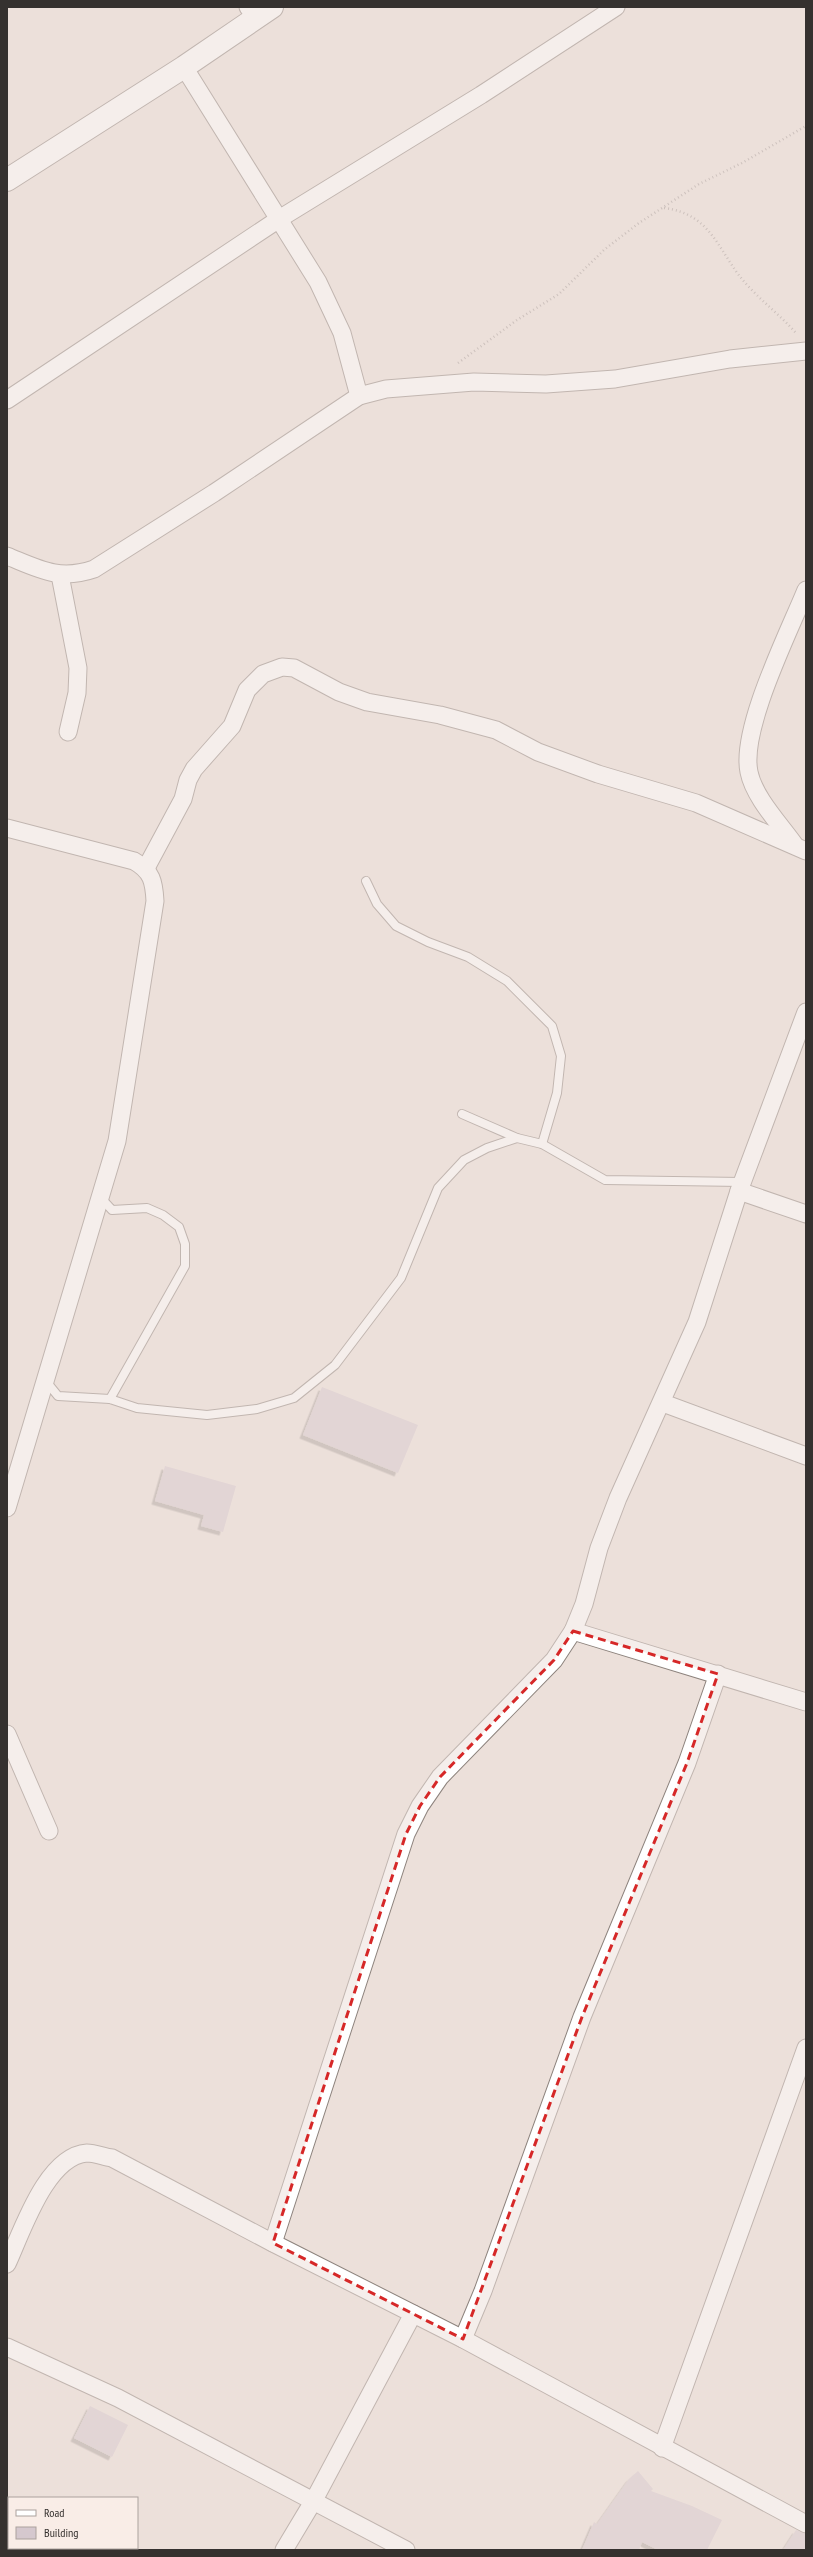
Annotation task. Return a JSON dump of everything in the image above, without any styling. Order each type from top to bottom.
[{"type":"street","points":[[7,400],[279,219],[481,95],[616,7]]},
{"type":"street","points":[[7,180],[184,67],[258,10]]},
{"type":"street","points":[[184,67],[318,282],[342,333],[359,396]]},
{"type":"street","points":[[7,556],[48,573],[60,575],[77,575],[94,569],[214,493],[359,396],[386,389],[474,382],[546,384],[615,379],[730,359],[806,351]]},
{"type":"street","points":[[60,575],[78,668],[77,693],[68,732]]},
{"type":"street","points":[[800,847],[754,785],[749,772],[749,759],[756,711],[806,590]]},
{"type":"street","points":[[146,868],[183,799],[188,780],[198,764],[232,726],[247,690],[263,674],[282,667],[294,668],[340,692],[367,702],[440,715],[496,730],[538,752],[598,774],[696,803],[800,847]]},
{"type":"street","points":[[7,828],[128,859],[146,868],[155,890],[151,936],[117,1141],[7,1508]]},
{"type":"street","points":[[273,2243],[406,1834],[420,1806],[440,1777],[554,1660],[573,1631],[584,1604],[599,1548],[618,1498],[663,1403],[698,1322],[741,1187],[806,1012]]},
{"type":"street","points":[[741,1187],[806,1214]]},
{"type":"street","points":[[663,1403],[806,1456]]},
{"type":"street","points":[[573,1631],[806,1702]]},
{"type":"street","points":[[463,2339],[483,2291],[582,2017],[687,1763],[718,1674]]},
{"type":"street","points":[[7,1734],[49,1831]]},
{"type":"street","points":[[662,2448],[806,2048]]},
{"type":"street","points":[[7,2264],[48,2178],[66,2161],[87,2153],[112,2158],[273,2243],[463,2339],[662,2448],[806,2524]]},
{"type":"street","points":[[284,2550],[314,2500],[413,2314]]},
{"type":"street","points":[[7,2347],[118,2398],[314,2500],[406,2550]]},
{"type":"lane","points":[[366,881],[377,904],[396,926],[428,942],[468,957],[507,981],[552,1026],[561,1056],[557,1094],[542,1144]]},
{"type":"lane","points":[[462,1114],[517,1138],[542,1144],[605,1180],[741,1187]]},
{"type":"lane","points":[[45,1380],[58,1396],[110,1399],[137,1408],[207,1415],[257,1409],[294,1398],[335,1365],[401,1278],[438,1188],[464,1160],[487,1148],[517,1138]]},
{"type":"lane","points":[[101,1198],[112,1210],[147,1208],[164,1215],[179,1227],[185,1244],[185,1266],[110,1399]]},
{"type":"path","points":[[454,365],[474,353],[517,320],[560,294],[605,249],[639,223],[699,184],[742,164],[806,126]]},
{"type":"path","points":[[664,208],[692,216],[706,226],[749,288],[779,313],[797,334]]},
{"type":"highlighted area","points":[[573,1631],[718,1674],[687,1763],[582,2017],[463,2339],[273,2243],[406,1834],[420,1806],[440,1777],[554,1660]]},
{"type":"building","points":[[322,1387],[418,1425],[398,1473],[303,1435]]},
{"type":"building","points":[[165,1466],[236,1486],[223,1532],[201,1526],[204,1515],[155,1501]]},
{"type":"building","points":[[90,2406],[128,2425],[112,2457],[74,2438]]},
{"type":"building","points":[[638,2471],[653,2489],[651,2491],[692,2506],[722,2520],[707,2550],[658,2550],[642,2542],[639,2550],[582,2550],[594,2522],[597,2524],[629,2479]]},
{"type":"building","points":[[796,2530],[806,2534],[806,2550],[783,2550]]}]
